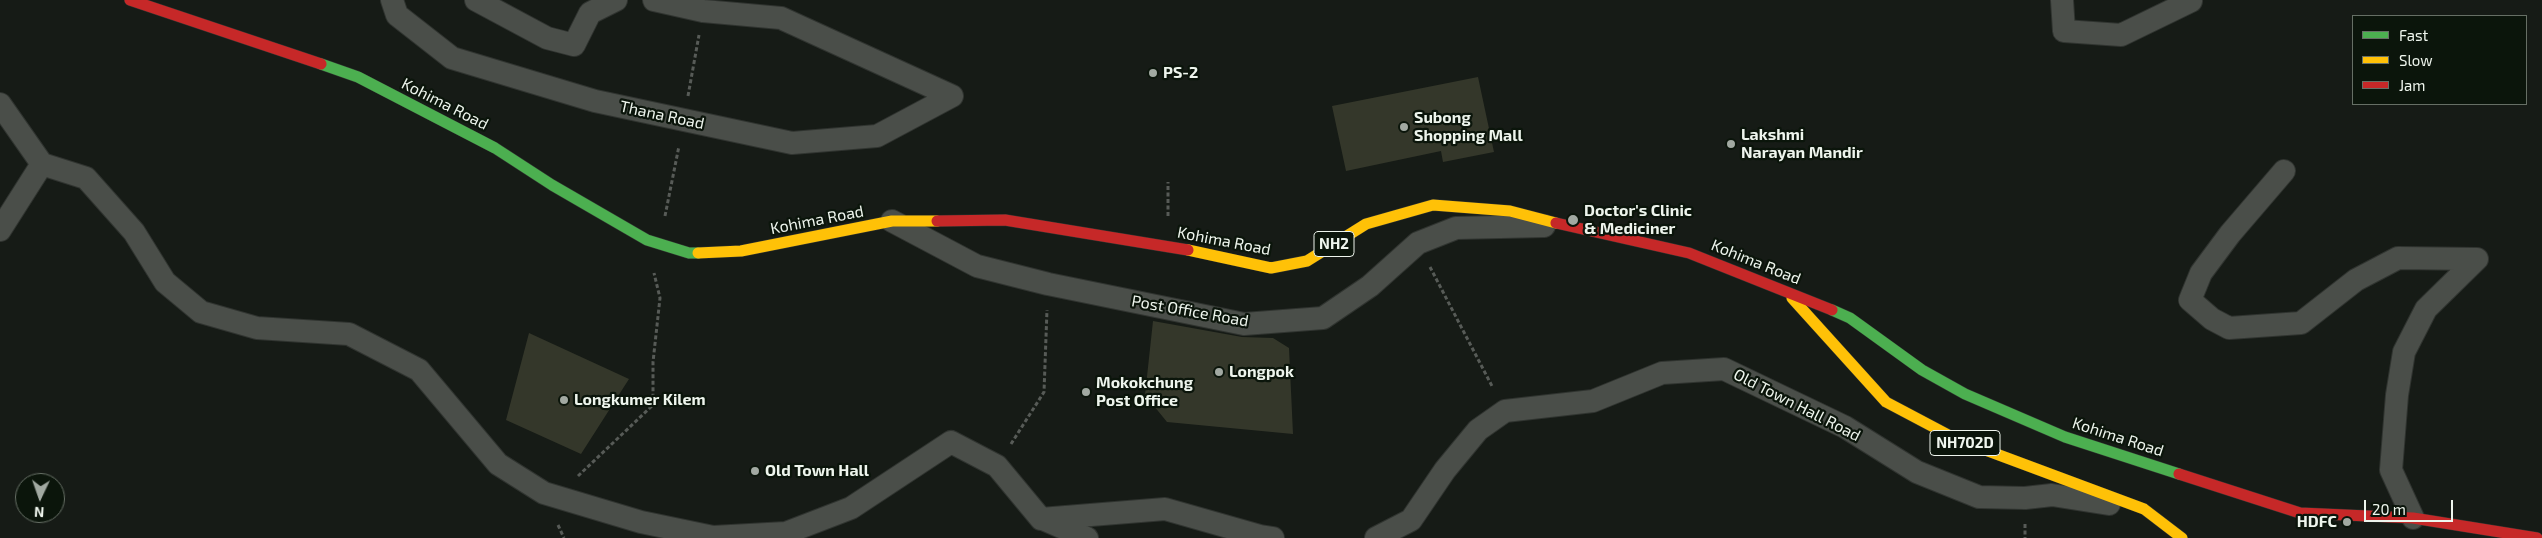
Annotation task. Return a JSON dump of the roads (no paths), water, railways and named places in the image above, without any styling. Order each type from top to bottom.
[{"type":"highway","name":"Kohima Road","points":[[130,0],[358,77],[495,148],[552,186],[647,240],[689,253],[740,251],[892,222],[1006,220],[1167,246],[1271,268],[1307,261],[1366,224],[1433,205],[1510,211],[1563,225],[1689,253],[1850,318],[1922,370],[1965,394],[2065,437],[2300,513],[2413,518],[2537,538]]},
{"type":"highway","name":"NH702D","points":[[1785,291],[1886,402],[1956,440],[2144,509],[2182,538]]},
{"type":"street","name":"Thana Road","points":[[392,0],[397,15],[452,58],[595,102],[792,143],[877,136],[952,96],[781,18],[703,10],[654,0]]},
{"type":"street","points":[[476,0],[547,38],[574,45],[590,13],[616,0]]},
{"type":"street","points":[[2062,0],[2064,31],[2120,35],[2191,1]]},
{"type":"street","points":[[0,104],[42,164],[86,178],[134,232],[165,282],[201,312],[257,328],[349,334],[419,370],[498,464],[544,493],[641,522],[713,537],[786,533],[851,508],[950,442],[997,466],[1042,518],[1087,538]]},
{"type":"street","points":[[0,230],[42,164]]},
{"type":"street","points":[[2284,171],[2230,234],[2201,273],[2190,300],[2212,318],[2229,328],[2301,323],[2356,280],[2398,258],[2477,259],[2426,309],[2404,352],[2397,395],[2392,470],[2413,518]]},
{"type":"street","name":"Post Office Road","points":[[892,222],[977,266],[1048,284],[1244,324],[1323,318],[1370,286],[1418,243],[1456,228],[1563,225]]},
{"type":"street","name":"Old Town Hall Road","points":[[1376,538],[1411,520],[1445,470],[1478,430],[1505,411],[1593,401],[1662,373],[1724,369],[1846,427],[1917,472],[1979,497],[2025,498],[2052,495],[2144,509]]},
{"type":"street","points":[[1042,518],[1165,509],[1273,538]]},
{"type":"place","name":"PS-2","points":[[1153,73]]},
{"type":"place","name":"Subong Shopping Mall","points":[[1404,127]]},
{"type":"place","name":"Lakshmi Narayan Mandir","points":[[1731,144]]},
{"type":"place","name":"Doctor's Clinic & Mediciner","points":[[1573,220]]},
{"type":"place","name":"Longpok","points":[[1219,372]]},
{"type":"place","name":"Mokokchung Post Office","points":[[1086,392]]},
{"type":"place","name":"Longkumer Kilem","points":[[564,400]]},
{"type":"place","name":"Old Town Hall","points":[[755,471]]},
{"type":"place","name":"HDFC","points":[[2347,522]]}]
